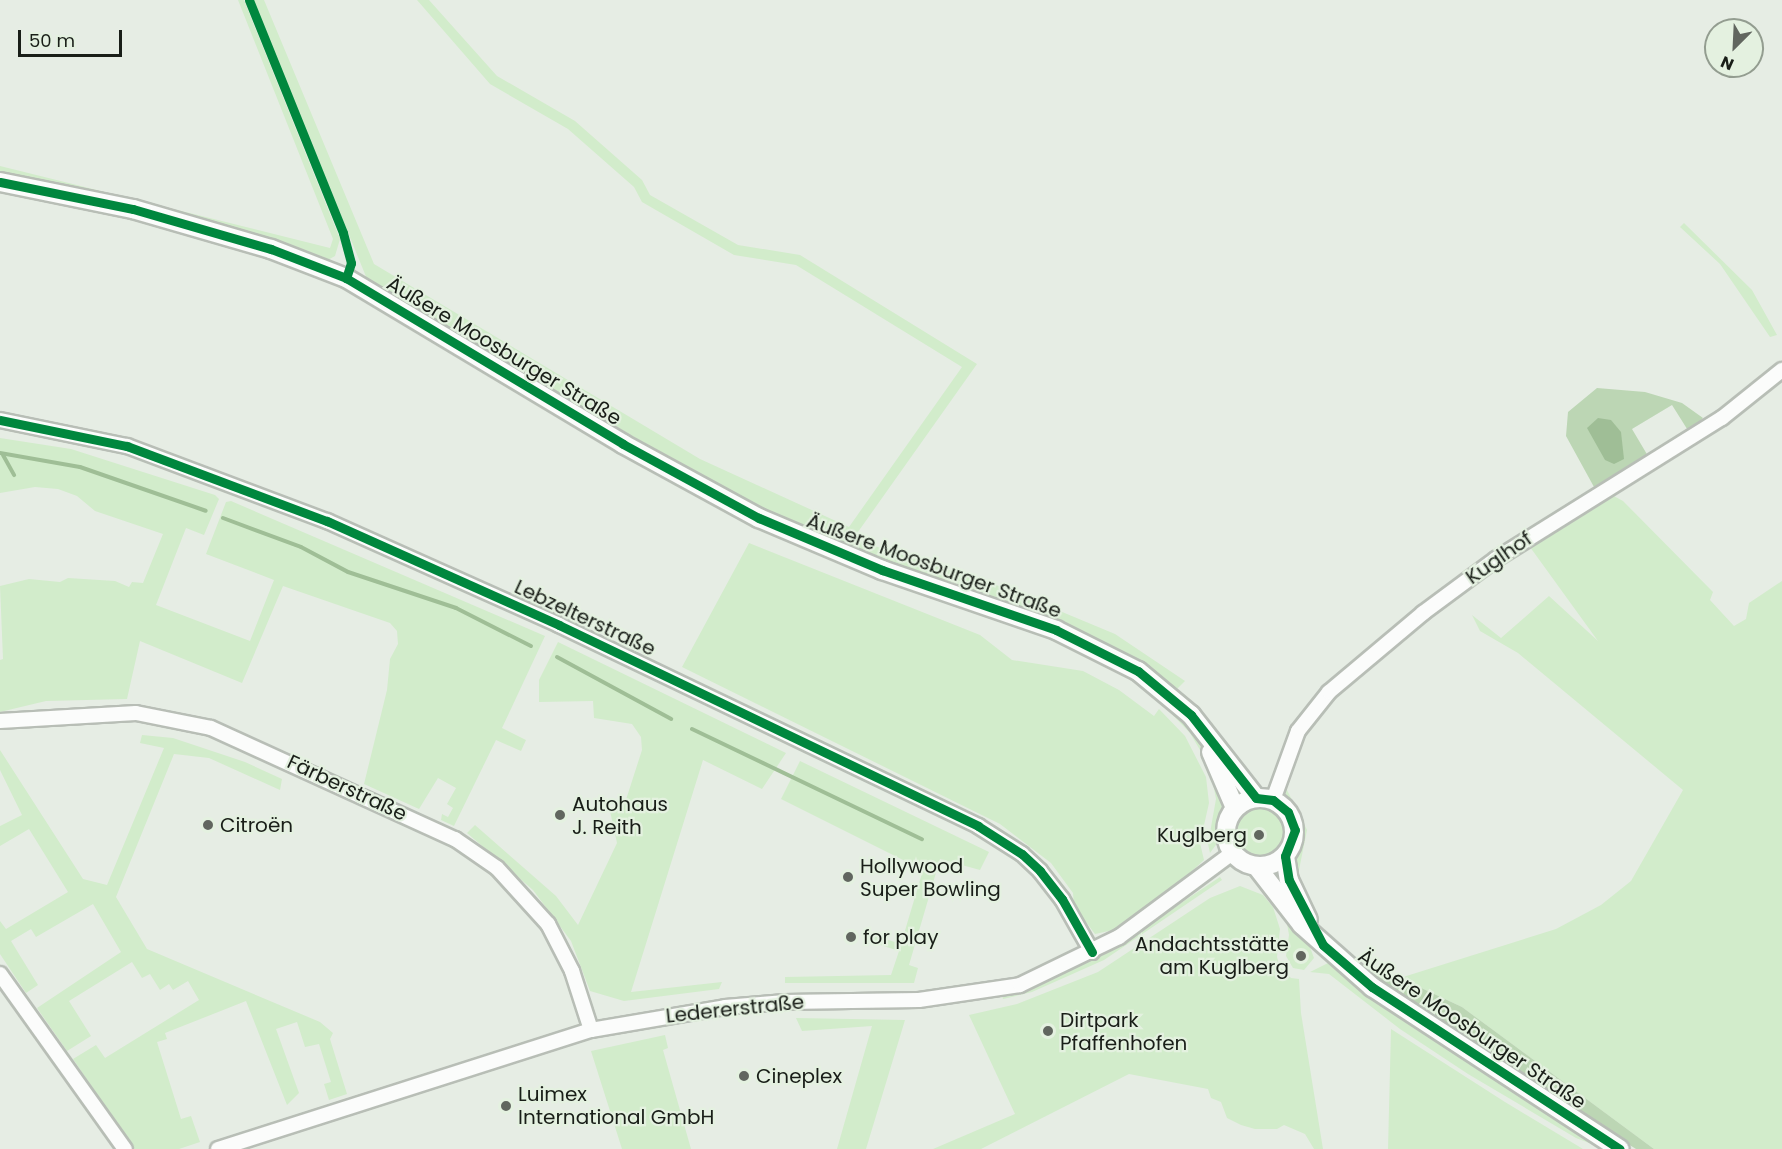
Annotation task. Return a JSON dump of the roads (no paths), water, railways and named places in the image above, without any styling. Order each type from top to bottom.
[{"type":"street","name":"Äußere Moosburger Straße","points":[[0,182],[133,209],[271,249],[346,278],[623,444],[759,518],[861,562],[1024,618],[1094,647],[1171,696],[1264,799],[1292,820],[1294,839],[1285,856],[1289,880],[1319,940]]},
{"type":"street","name":"Kuglhof","points":[[1264,799],[1298,731],[1329,692],[1423,613],[1496,560],[1722,418],[1782,370]]},
{"type":"street","name":"Lebzelterstraße","points":[[0,420],[127,446],[327,521],[548,620],[978,826],[1022,854],[1040,871],[1062,899],[1092,952]]},
{"type":"street","name":"Färberstraße","points":[[0,721],[136,713],[211,728],[455,839],[498,868],[548,924],[572,971],[591,1030]]},
{"type":"street","name":"Äußere Moosburger Straße","points":[[1205,733],[1235,808]]},
{"type":"street","points":[[1232,853],[1225,830],[1235,808],[1264,799]]},
{"type":"street","name":"Äußere Moosburger Straße","points":[[1232,853],[1244,863],[1257,867],[1319,940],[1372,987],[1620,1149]]},
{"type":"street","name":"Ledererstraße","points":[[218,1149],[591,1030],[747,1004],[959,997],[1020,985],[1119,937],[1232,853]]},
{"type":"street","points":[[1257,867],[1285,856]]},
{"type":"street","points":[[0,974],[125,1149]]},
{"type":"waterway","points":[[0,453],[80,467],[206,511]]},
{"type":"waterway","points":[[3,455],[14,475]]},
{"type":"waterway","points":[[223,518],[301,547],[348,572],[456,608],[531,646]]},
{"type":"waterway","points":[[557,657],[671,719]]},
{"type":"waterway","points":[[692,729],[922,839]]},
{"type":"place","name":"Autohaus J. Reith","points":[[560,815]]},
{"type":"place","name":"Citroën","points":[[208,825]]},
{"type":"place","name":"Kuglberg","points":[[1259,835]]},
{"type":"place","name":"Hollywood Super Bowling","points":[[848,877]]},
{"type":"place","name":"for play","points":[[851,937]]},
{"type":"place","name":"Andachtsstätte am Kuglberg","points":[[1301,956]]},
{"type":"place","name":"Dirtpark Pfaffenhofen","points":[[1048,1031]]},
{"type":"place","name":"Cineplex","points":[[744,1076]]},
{"type":"place","name":"Luimex International GmbH","points":[[506,1106]]}]
